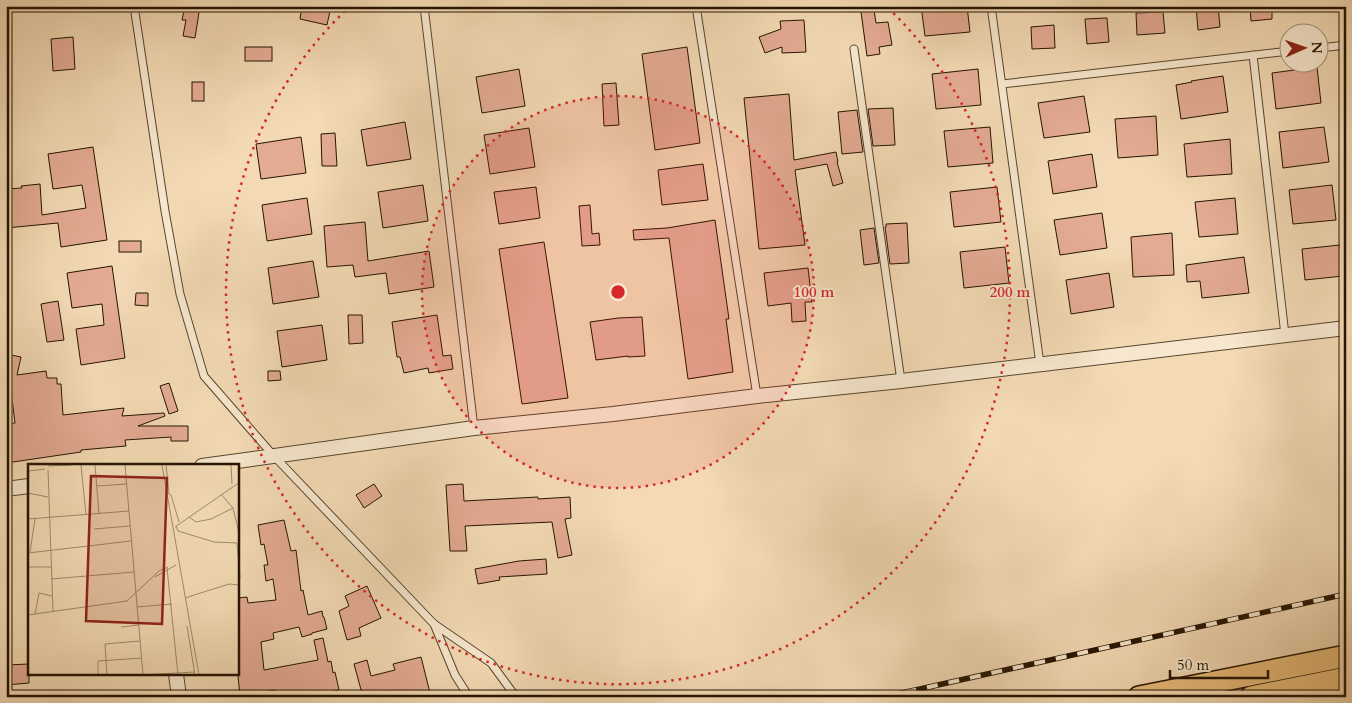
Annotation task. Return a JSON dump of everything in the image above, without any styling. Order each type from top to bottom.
[{"type":"main road","points":[[1139,697],[1346,656]]},
{"type":"main road","points":[[1251,697],[1346,678]]},
{"type":"street","points":[[216,464],[474,428],[901,381],[1346,328]]},
{"type":"street","points":[[6,489],[28,486]]},
{"type":"street","points":[[176,676],[179,697]]},
{"type":"lane","points":[[134,6],[165,211],[180,294],[204,376],[273,456],[434,624],[491,663],[516,697]]},
{"type":"lane","points":[[424,6],[474,428]]},
{"type":"lane","points":[[696,6],[757,396]]},
{"type":"lane","points":[[991,6],[1040,364]]},
{"type":"lane","points":[[1330,47],[1346,45]]},
{"type":"lane","points":[[854,49],[901,381]]},
{"type":"lane","points":[[1002,84],[1280,52]]},
{"type":"lane","points":[[1253,56],[1285,335]]},
{"type":"lane","points":[[434,624],[455,675],[469,697]]},
{"type":"building","points":[[185,6],[200,6],[195,38],[183,36],[186,20],[182,20]]},
{"type":"building","points":[[302,6],[331,6],[327,25],[300,19]]},
{"type":"building","points":[[921,6],[967,6],[970,32],[925,36]]},
{"type":"building","points":[[1196,6],[1218,6],[1220,27],[1198,30]]},
{"type":"building","points":[[1250,6],[1272,6],[1272,19],[1251,21]]},
{"type":"building","points":[[874,10],[876,23],[888,22],[892,45],[879,47],[880,54],[867,56],[861,12]]},
{"type":"building","points":[[1163,12],[1165,33],[1137,35],[1136,13]]},
{"type":"building","points":[[1107,18],[1109,42],[1087,44],[1085,19]]},
{"type":"building","points":[[804,20],[806,52],[782,53],[782,47],[765,53],[759,37],[781,29],[780,21]]},
{"type":"building","points":[[1054,25],[1055,48],[1032,49],[1031,27]]},
{"type":"building","points":[[73,37],[75,69],[53,71],[51,39]]},
{"type":"building","points":[[245,47],[272,47],[272,61],[245,61]]},
{"type":"building","points":[[687,47],[700,143],[655,150],[642,54]]},
{"type":"building","points":[[519,69],[525,106],[482,113],[476,77]]},
{"type":"building","points":[[978,69],[981,105],[936,109],[932,74]]},
{"type":"building","points":[[1318,72],[1321,103],[1276,109],[1272,73]]},
{"type":"building","points":[[1223,76],[1228,112],[1181,119],[1176,85]]},
{"type":"building","points":[[192,82],[204,82],[204,101],[192,101]]},
{"type":"building","points":[[616,83],[619,125],[604,126],[602,84]]},
{"type":"building","points":[[789,94],[794,160],[836,152],[843,183],[833,186],[827,164],[795,170],[805,245],[759,249],[744,98]]},
{"type":"building","points":[[1084,96],[1090,132],[1044,138],[1038,103]]},
{"type":"building","points":[[893,108],[895,145],[873,146],[868,109]]},
{"type":"building","points":[[857,110],[863,152],[842,154],[838,112]]},
{"type":"building","points":[[1156,116],[1158,155],[1118,158],[1115,119]]},
{"type":"building","points":[[405,122],[411,159],[367,166],[361,130]]},
{"type":"building","points":[[990,127],[993,163],[948,167],[944,131]]},
{"type":"building","points":[[1324,127],[1329,162],[1283,168],[1279,132]]},
{"type":"building","points":[[529,128],[535,167],[490,174],[484,135]]},
{"type":"building","points":[[335,133],[337,166],[322,166],[321,134]]},
{"type":"building","points":[[301,137],[306,173],[261,179],[256,144]]},
{"type":"building","points":[[1230,139],[1232,174],[1187,177],[1184,144]]},
{"type":"building","points":[[93,147],[107,240],[61,247],[58,223],[6,228],[6,189],[40,184],[42,215],[86,208],[82,185],[53,189],[48,154]]},
{"type":"building","points":[[1092,154],[1097,187],[1053,194],[1048,161]]},
{"type":"building","points":[[703,164],[708,200],[662,205],[658,170]]},
{"type":"building","points":[[423,185],[428,221],[383,228],[378,192]]},
{"type":"building","points":[[1332,185],[1336,220],[1293,224],[1289,190]]},
{"type":"building","points":[[536,187],[540,218],[499,224],[494,192]]},
{"type":"building","points":[[997,187],[1001,222],[954,227],[950,192]]},
{"type":"building","points":[[307,198],[312,234],[267,241],[262,205]]},
{"type":"building","points":[[1235,198],[1238,234],[1199,237],[1195,202]]},
{"type":"building","points":[[590,205],[592,234],[599,233],[600,245],[582,246],[579,206]]},
{"type":"building","points":[[1102,213],[1107,248],[1060,255],[1054,220]]},
{"type":"building","points":[[715,220],[729,319],[726,319],[733,372],[688,379],[669,238],[634,240],[633,230],[667,228]]},
{"type":"building","points":[[365,222],[368,261],[429,251],[434,287],[389,294],[386,273],[355,277],[353,265],[327,267],[324,226]]},
{"type":"building","points":[[907,223],[909,263],[890,264],[886,224]]},
{"type":"building","points":[[874,228],[879,263],[864,265],[860,230]]},
{"type":"building","points":[[1172,233],[1174,275],[1133,277],[1131,237]]},
{"type":"building","points":[[119,241],[141,241],[141,252],[119,252]]},
{"type":"building","points":[[544,242],[568,398],[522,404],[499,249]]},
{"type":"building","points":[[1340,245],[1343,276],[1305,280],[1302,249]]},
{"type":"building","points":[[1005,247],[1009,283],[964,288],[960,252]]},
{"type":"building","points":[[1244,257],[1249,293],[1202,298],[1200,281],[1187,282],[1186,265]]},
{"type":"building","points":[[313,261],[319,297],[273,304],[268,268]]},
{"type":"building","points":[[112,266],[125,358],[81,365],[76,329],[104,325],[102,304],[72,308],[67,273]]},
{"type":"building","points":[[808,268],[812,302],[805,302],[806,321],[792,322],[791,303],[768,306],[764,273]]},
{"type":"building","points":[[1109,273],[1114,307],[1071,314],[1066,280]]},
{"type":"building","points":[[136,293],[148,293],[148,306],[135,305]]},
{"type":"building","points":[[58,301],[64,340],[47,342],[41,304]]},
{"type":"building","points":[[348,315],[362,315],[363,343],[349,344]]},
{"type":"building","points":[[437,315],[443,356],[451,355],[453,369],[429,373],[428,368],[404,373],[400,357],[397,357],[392,322]]},
{"type":"building","points":[[642,317],[645,356],[596,360],[590,322]]},
{"type":"building","points":[[322,325],[327,360],[282,367],[277,331]]},
{"type":"building","points":[[6,354],[21,357],[17,375],[46,371],[47,378],[57,378],[57,384],[61,384],[63,415],[124,408],[122,416],[164,413],[165,416],[138,426],[188,426],[188,441],[171,441],[171,437],[125,440],[126,446],[81,450],[81,452],[6,463],[6,424],[15,423],[12,399],[11,402],[6,402]]},
{"type":"building","points":[[268,371],[280,371],[281,380],[268,381]]},
{"type":"building","points":[[169,383],[178,411],[169,414],[160,386]]},
{"type":"building","points":[[374,484],[382,496],[364,508],[356,495]]},
{"type":"building","points":[[463,484],[464,501],[570,497],[571,518],[565,519],[572,555],[558,558],[552,522],[465,526],[467,551],[450,551],[446,485]]},
{"type":"building","points":[[284,520],[291,551],[296,550],[301,591],[303,590],[308,615],[322,611],[327,629],[302,637],[299,627],[273,633],[274,639],[261,642],[264,670],[318,660],[314,640],[323,638],[328,662],[331,661],[339,690],[304,697],[276,697],[275,690],[240,695],[238,677],[239,598],[247,597],[248,603],[276,600],[273,579],[266,581],[264,565],[268,565],[264,544],[261,545],[258,525]]},
{"type":"building","points":[[546,559],[547,574],[499,577],[500,580],[478,584],[475,569],[519,561]]},
{"type":"building","points":[[367,586],[381,618],[359,628],[361,636],[347,640],[339,611],[349,606],[345,596]]},
{"type":"building","points":[[421,657],[431,697],[363,697],[354,664],[367,660],[371,676],[395,670],[393,664]]},
{"type":"building","points":[[28,664],[29,683],[6,685],[6,665]]},
{"type":"railway","points":[[884,697],[1346,594]]}]
